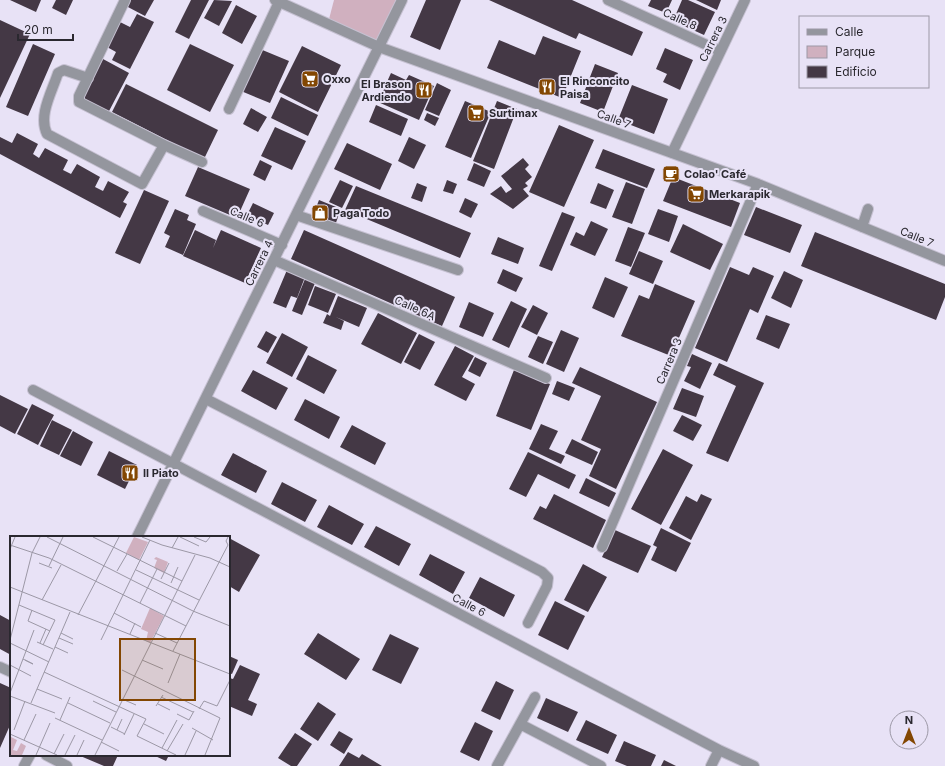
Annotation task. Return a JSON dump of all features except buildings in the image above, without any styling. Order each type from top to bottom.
[{"type":"street","points":[[125,0],[78,99],[79,102],[164,145],[202,162]]},
{"type":"street","name":"Carrera 4","points":[[138,536],[402,0]]},
{"type":"street","name":"Calle 8","points":[[608,0],[720,51]]},
{"type":"street","name":"Carrera 3","points":[[672,153],[745,0]]},
{"type":"street","points":[[229,109],[277,1]]},
{"type":"street","name":"Calle 7","points":[[277,1],[379,47],[758,184],[945,261]]},
{"type":"street","points":[[88,78],[64,70],[58,73],[44,114],[44,126],[48,134],[142,184],[164,145]]},
{"type":"street","name":"Carrera 3","points":[[602,547],[758,184]]},
{"type":"street","points":[[862,227],[868,209]]},
{"type":"street","name":"Calle 6","points":[[203,211],[282,245]]},
{"type":"street","points":[[296,215],[458,270]]},
{"type":"street","name":"Calle 6A","points":[[274,260],[546,378]]},
{"type":"street","name":"Calle 6","points":[[33,390],[719,750],[743,764],[754,766]]},
{"type":"street","points":[[206,399],[542,572],[548,578],[547,586],[528,623]]},
{"type":"street","points":[[0,667],[10,672]]},
{"type":"street","points":[[497,766],[536,696]]},
{"type":"street","points":[[520,724],[602,766]]},
{"type":"street","points":[[712,766],[719,750]]},
{"type":"street","points":[[24,766],[29,756]]},
{"type":"street","points":[[48,756],[68,766]]},
{"type":"green space","points":[[334,0],[402,0],[379,47],[328,23]]},
{"type":"place","name":"Oxxo","points":[[310,79]]},
{"type":"place","name":"El Rinconcito Paisa","points":[[547,87]]},
{"type":"place","name":"El Brason Ardiendo","points":[[424,90]]},
{"type":"place","name":"Surtimax","points":[[476,113]]},
{"type":"place","name":"Colao' Café","points":[[671,174]]},
{"type":"place","name":"Merkarapik","points":[[696,194]]},
{"type":"place","name":"Paga Todo","points":[[320,213]]},
{"type":"place","name":"Il Piato","points":[[130,473]]}]
